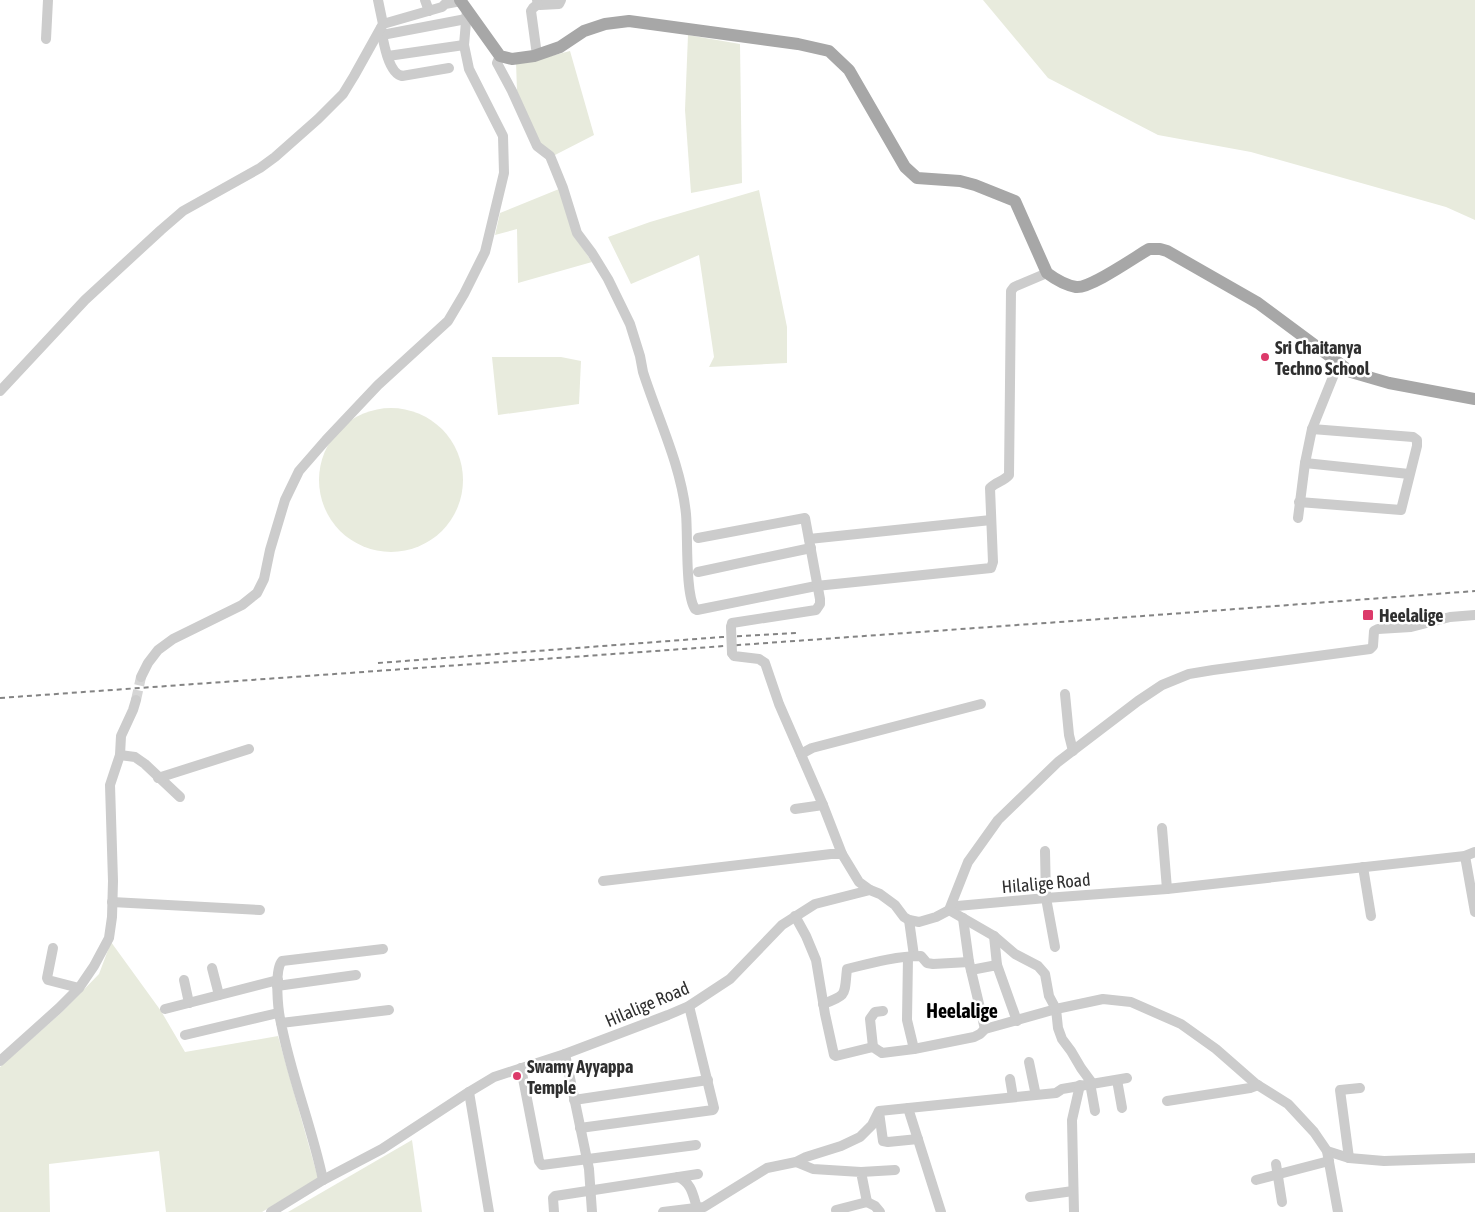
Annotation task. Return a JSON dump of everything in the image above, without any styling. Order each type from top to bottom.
[{"type":"main road","points":[[464,7],[500,56],[512,59],[522,59],[537,55],[560,47],[584,32],[605,24],[630,20],[798,44],[829,51],[849,70],[905,167],[917,178],[960,181],[1015,201],[1047,273],[1055,279],[1077,287],[1091,284],[1149,249],[1168,251],[1258,303],[1351,372],[1389,383],[1475,399]]},
{"type":"street","points":[[46,40],[48,0]]},
{"type":"street","points":[[378,0],[388,56],[394,71],[398,75],[402,76],[449,68]]},
{"type":"street","points":[[425,0],[429,11]]},
{"type":"street","points":[[537,55],[531,11],[537,2],[540,6],[559,4],[560,0]]},
{"type":"street","points":[[0,391],[85,300],[183,211],[260,168],[318,120],[343,94],[382,29],[442,7],[445,4],[464,7]]},
{"type":"street","points":[[382,29],[464,7]]},
{"type":"street","points":[[141,677],[148,662],[158,650],[173,639],[242,605],[257,593],[264,579],[270,550],[285,500],[299,471],[378,385],[448,321],[485,252],[504,173],[503,136],[469,69],[464,45],[464,7]]},
{"type":"street","points":[[388,56],[464,45]]},
{"type":"street","points":[[500,56],[497,63],[537,146],[550,156],[563,188],[577,233],[608,279],[630,324],[643,372],[681,482],[686,514],[688,574],[693,606],[697,610],[816,586],[991,568],[994,562],[990,488],[1009,475],[1012,289],[1047,273]]},
{"type":"street","points":[[1298,518],[1305,463],[1312,429],[1339,362]]},
{"type":"street","points":[[1300,502],[1401,510],[1417,446],[1417,440],[1414,437],[1312,429]]},
{"type":"street","points":[[1305,463],[1409,474]]},
{"type":"street","points":[[698,538],[806,518],[820,604],[816,610],[732,623],[732,653],[734,656],[760,659],[765,663],[779,704],[842,854],[859,882],[895,905],[904,917],[909,920],[911,956],[907,1020],[914,1049]]},
{"type":"street","points":[[698,572],[810,544],[991,520]]},
{"type":"street","points":[[1095,1111],[1088,1084],[1081,1068],[1062,1039],[1058,1028],[1056,1009],[1049,996],[1044,974],[1038,966],[1015,954],[994,936],[949,910],[968,862],[998,820],[1058,762],[1162,685],[1189,674],[1370,649],[1374,632],[1378,629],[1411,627],[1450,616],[1475,615]]},
{"type":"street","points":[[1065,694],[1069,735],[1073,751]]},
{"type":"street","points":[[0,1061],[79,988],[94,966],[108,938],[113,881],[110,785],[120,755],[121,736],[136,700]]},
{"type":"street","points":[[801,754],[812,748],[981,704]]},
{"type":"street","points":[[158,778],[249,749]]},
{"type":"street","points":[[120,755],[135,757],[180,797]]},
{"type":"street","points":[[796,809],[823,805]]},
{"type":"street","points":[[1162,828],[1167,889]]},
{"type":"street","points":[[1045,851],[1046,898],[1055,947]]},
{"type":"street","points":[[602,882],[842,854]]},
{"type":"street","points":[[1470,854],[1475,912]]},
{"type":"street","name":"Hilalige Road","points":[[909,920],[919,922],[936,917],[957,906],[1167,889],[1470,854]]},
{"type":"street","points":[[1363,867],[1371,916]]},
{"type":"street","name":"Hilalige Road","points":[[271,1212],[323,1180],[382,1150],[494,1077],[565,1054],[689,1006],[730,979],[782,924],[815,904],[870,890]]},
{"type":"street","points":[[112,902],[260,910]]},
{"type":"street","points":[[795,916],[816,960],[834,1055],[873,1047],[882,1053],[914,1049],[974,1038],[985,1029],[1056,1009],[1103,999],[1131,1002],[1181,1024],[1216,1048],[1258,1085],[1288,1104],[1314,1132],[1327,1151],[1338,1212]]},
{"type":"street","points":[[963,918],[970,966],[985,1029]]},
{"type":"street","points":[[994,936],[998,965],[1016,1021]]},
{"type":"street","points":[[53,948],[48,980],[79,988]]},
{"type":"street","points":[[323,1180],[285,1045],[280,1018],[277,983],[278,966],[282,961],[383,949]]},
{"type":"street","points":[[823,1004],[840,998],[844,994],[847,969],[873,963],[921,956],[927,962],[933,964],[998,965]]},
{"type":"street","points":[[212,968],[218,996]]},
{"type":"street","points":[[165,1009],[277,983],[356,976]]},
{"type":"street","points":[[184,980],[189,1003]]},
{"type":"street","points":[[580,1128],[711,1111],[714,1108],[689,1006]]},
{"type":"street","points":[[185,1035],[280,1018],[389,1010]]},
{"type":"street","points":[[873,1047],[870,1019],[874,1012],[883,1011]]},
{"type":"street","points":[[565,1054],[587,1159],[592,1212]]},
{"type":"street","points":[[1029,1062],[1035,1091],[1034,1095]]},
{"type":"street","points":[[521,1068],[539,1161],[542,1165],[696,1144]]},
{"type":"street","points":[[1010,1079],[1013,1097]]},
{"type":"street","points":[[879,1111],[1056,1093],[1062,1088],[1122,1079],[1122,1108]]},
{"type":"street","points":[[574,1100],[708,1080]]},
{"type":"street","points":[[1074,1212],[1072,1120],[1088,1084]]},
{"type":"street","points":[[1167,1101],[1250,1088],[1258,1085]]},
{"type":"street","points":[[1349,1158],[1340,1090],[1360,1088]]},
{"type":"street","points":[[469,1092],[489,1212]]},
{"type":"street","points":[[908,1108],[941,1212]]},
{"type":"street","points":[[879,1111],[883,1141],[918,1139]]},
{"type":"street","points":[[663,1212],[704,1207],[766,1168],[796,1162],[841,1146],[860,1137],[872,1125],[879,1111]]},
{"type":"street","points":[[1327,1151],[1349,1158],[1384,1161],[1475,1158]]},
{"type":"street","points":[[796,1162],[813,1169],[861,1172],[896,1170]]},
{"type":"street","points":[[1256,1180],[1329,1162]]},
{"type":"street","points":[[1276,1164],[1282,1202]]},
{"type":"street","points":[[861,1172],[867,1202]]},
{"type":"street","points":[[554,1212],[552,1198],[554,1197],[698,1174]]},
{"type":"street","points":[[678,1177],[688,1182],[697,1208]]},
{"type":"street","points":[[1030,1197],[1073,1191]]},
{"type":"street","points":[[836,1210],[867,1202],[875,1206],[880,1212]]},
{"type":"shaded area","points":[[983,0],[1475,0],[1475,220],[1446,207],[1251,152],[1158,135],[1048,78]]},
{"type":"shaded area","points":[[688,35],[740,44],[742,183],[691,193],[685,110]]},
{"type":"shaded area","points":[[570,51],[594,135],[555,155],[540,144],[517,91],[516,62],[532,61]]},
{"type":"shaded area","points":[[559,189],[573,234],[592,262],[518,283],[517,229],[495,235],[500,213]]},
{"type":"shaded area","points":[[759,190],[787,327],[787,363],[709,367],[714,357],[699,255],[631,284],[608,237],[650,222]]},
{"type":"shaded area","points":[[492,357],[561,357],[581,361],[579,404],[498,415]]},
{"type":"shaded area","points":[[391,408],[419,413],[442,429],[458,452],[463,480],[458,508],[442,531],[419,547],[391,552],[363,547],[340,531],[324,508],[319,480],[324,452],[340,429],[363,413]]},
{"type":"shaded area","points":[[111,942],[161,1011],[185,1052],[278,1036],[318,1178],[262,1212],[166,1212],[159,1151],[49,1164],[50,1212],[0,1212],[0,1067],[62,1012],[99,974]]},
{"type":"shaded area","points":[[412,1140],[422,1212],[288,1212]]},
{"type":"tunnel","points":[[136,700],[141,677]]},
{"type":"railway","points":[[0,698],[1475,591]]},
{"type":"railway","points":[[378,663],[797,633]]},
{"type":"place","name":"Sri Chaitanya Techno School","points":[[1265,357]]},
{"type":"place","name":"Heelalige","points":[[1368,615]]},
{"type":"place","name":"Swamy Ayyappa Temple","points":[[517,1076]]},
{"type":"district","name":"Heelalige","points":[[962,1010]]}]
